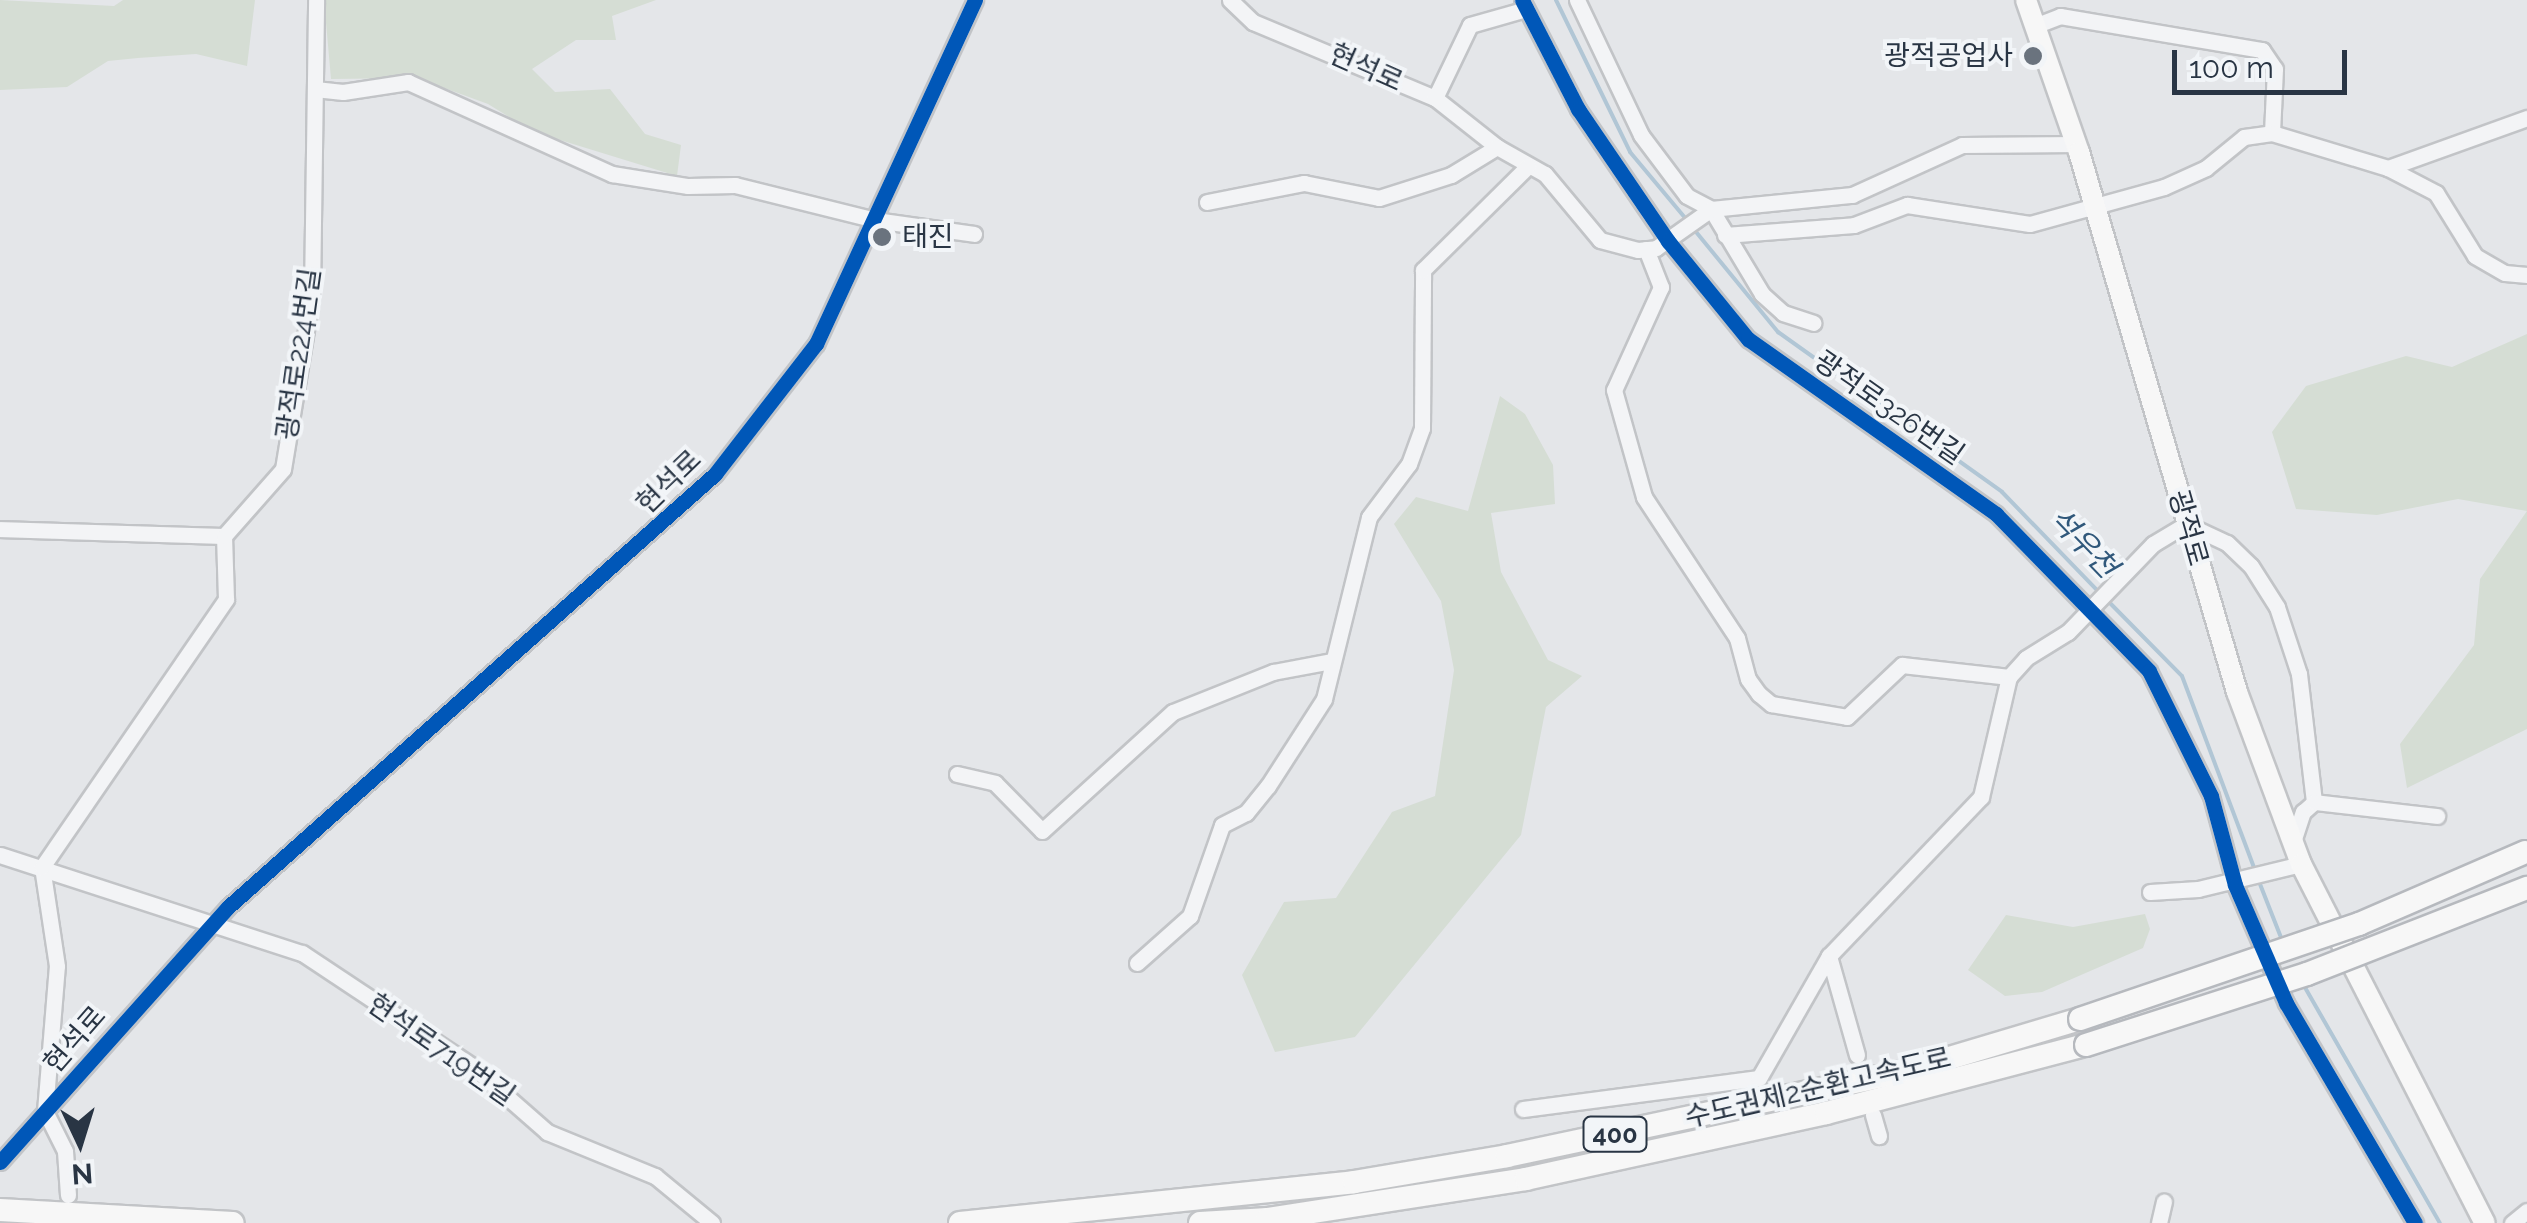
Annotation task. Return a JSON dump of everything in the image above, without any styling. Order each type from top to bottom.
[{"type":"highway","name":"수도권제2순환고속도로","points":[[960,1223],[1354,1182],[1525,1152],[1904,1072],[2080,1019],[2359,924],[2526,852]]},
{"type":"highway","name":"수도권제2순환고속도로","points":[[1200,1223],[1287,1217],[1526,1179],[1826,1114],[2086,1045],[2324,968],[2527,888]]},
{"type":"highway","points":[[0,1210],[233,1223]]},
{"type":"main road","points":[[2026,0],[2078,148]]},
{"type":"main road","name":"광적로","points":[[2078,148],[2186,524],[2301,864],[2485,1223]]},
{"type":"street","name":"광적로224번길","points":[[224,536],[283,469],[312,294],[316,0]]},
{"type":"street","name":"현석로","points":[[0,1162],[212,922],[715,474],[816,344],[975,0]]},
{"type":"street","name":"현석로","points":[[1230,0],[1253,22],[1436,98],[1497,147]]},
{"type":"street","name":"광적로326번길","points":[[1577,0],[1641,136],[1687,196],[1725,235],[1762,294],[1782,313],[1813,323]]},
{"type":"street","points":[[1436,98],[1470,25],[1524,4]]},
{"type":"street","name":"광적로326번길","points":[[1524,4],[1578,109],[1668,241],[1748,339],[1996,514],[2091,607],[2149,671],[2181,727],[2211,796],[2234,880],[2286,1002],[2415,1223]]},
{"type":"street","points":[[2037,24],[2060,16],[2262,50],[2275,69],[2272,133]]},
{"type":"street","points":[[314,89],[343,92],[408,82],[612,174],[688,186],[735,185],[875,220],[974,234]]},
{"type":"street","points":[[2388,168],[2527,118]]},
{"type":"street","points":[[1725,235],[1854,224],[1906,205],[2030,224],[2096,207],[2206,168],[2244,137],[2272,133],[2388,168],[2436,193],[2474,256],[2505,273],[2527,275]]},
{"type":"street","points":[[1207,202],[1304,184],[1378,198],[1451,175],[1497,147],[1568,196],[1600,240],[1646,249],[1668,241],[1706,212],[1852,195],[1962,144],[2078,148]]},
{"type":"street","points":[[1137,963],[1190,916],[1222,824],[1246,813],[1324,699],[1369,517],[1408,464],[1422,428],[1424,270],[1528,166]]},
{"type":"street","points":[[1646,249],[1661,287],[1614,390],[1644,497],[1712,607],[1737,638],[1748,679],[1771,704],[1847,717],[1902,665],[2009,677]]},
{"type":"street","points":[[1523,1109],[1760,1078],[1829,956],[1981,797],[2009,677],[2091,607],[2120,574],[2186,524],[2227,543],[2251,566],[2277,608],[2299,674],[2314,802]]},
{"type":"street","points":[[0,529],[224,536],[226,599],[42,866],[57,966],[45,1111],[64,1150],[68,1195]]},
{"type":"street","points":[[957,774],[994,782],[1042,831],[1173,712],[1273,672],[1331,661]]},
{"type":"street","points":[[2293,842],[2303,812],[2314,802],[2437,816]]},
{"type":"street","name":"현석로719번길","points":[[0,855],[302,952],[472,1066],[548,1132],[655,1176],[712,1223]]},
{"type":"street","points":[[2150,892],[2234,880],[2301,864]]},
{"type":"street","points":[[1829,956],[1857,1054]]},
{"type":"street","points":[[1874,1114],[1879,1136]]},
{"type":"street","points":[[2159,1223],[2164,1202]]},
{"type":"street","points":[[2512,1223],[2527,1211]]},
{"type":"shaded area","points":[[0,0],[114,6],[123,0],[255,0],[247,66],[196,54],[138,58],[108,61],[67,87],[0,90]]},
{"type":"shaded area","points":[[324,0],[656,0],[612,16],[616,40],[576,40],[532,69],[555,92],[610,89],[645,134],[681,145],[677,176],[534,132],[488,104],[417,78],[331,79]]},
{"type":"shaded area","points":[[2527,334],[2527,511],[2458,499],[2377,515],[2296,509],[2272,432],[2306,386],[2406,356],[2452,367]]},
{"type":"shaded area","points":[[1500,396],[1525,414],[1553,465],[1555,504],[1491,513],[1501,572],[1548,660],[1582,676],[1546,707],[1521,835],[1355,1037],[1275,1052],[1242,975],[1284,902],[1336,898],[1392,812],[1435,796],[1454,670],[1441,601],[1394,524],[1416,497],[1468,511]]},
{"type":"shaded area","points":[[2527,511],[2527,729],[2407,788],[2400,744],[2474,645],[2480,579]]},
{"type":"shaded area","points":[[2145,914],[2150,929],[2143,948],[2042,992],[2005,996],[1968,970],[2006,915],[2073,927]]},
{"type":"waterway","name":"석우천","points":[[1556,0],[1630,152],[1686,219]]},
{"type":"waterway","name":"석우천","points":[[1692,227],[1778,332],[2002,492],[2099,592]]},
{"type":"waterway","name":"석우천","points":[[2106,599],[2182,676],[2255,870]]},
{"type":"waterway","name":"석우천","points":[[2258,879],[2282,940]]},
{"type":"waterway","name":"석우천","points":[[2303,984],[2440,1223]]},
{"type":"cycle path","points":[[0,1162],[228,907],[715,474],[816,344],[975,0]]},
{"type":"cycle path","points":[[1522,0],[1578,109],[1668,241],[1748,339],[1996,514],[2149,671],[2211,796],[2235,885],[2286,1003],[2415,1223]]},
{"type":"place","name":"광적공업사","points":[[2033,56]]},
{"type":"place","name":"태진","points":[[882,237]]}]
